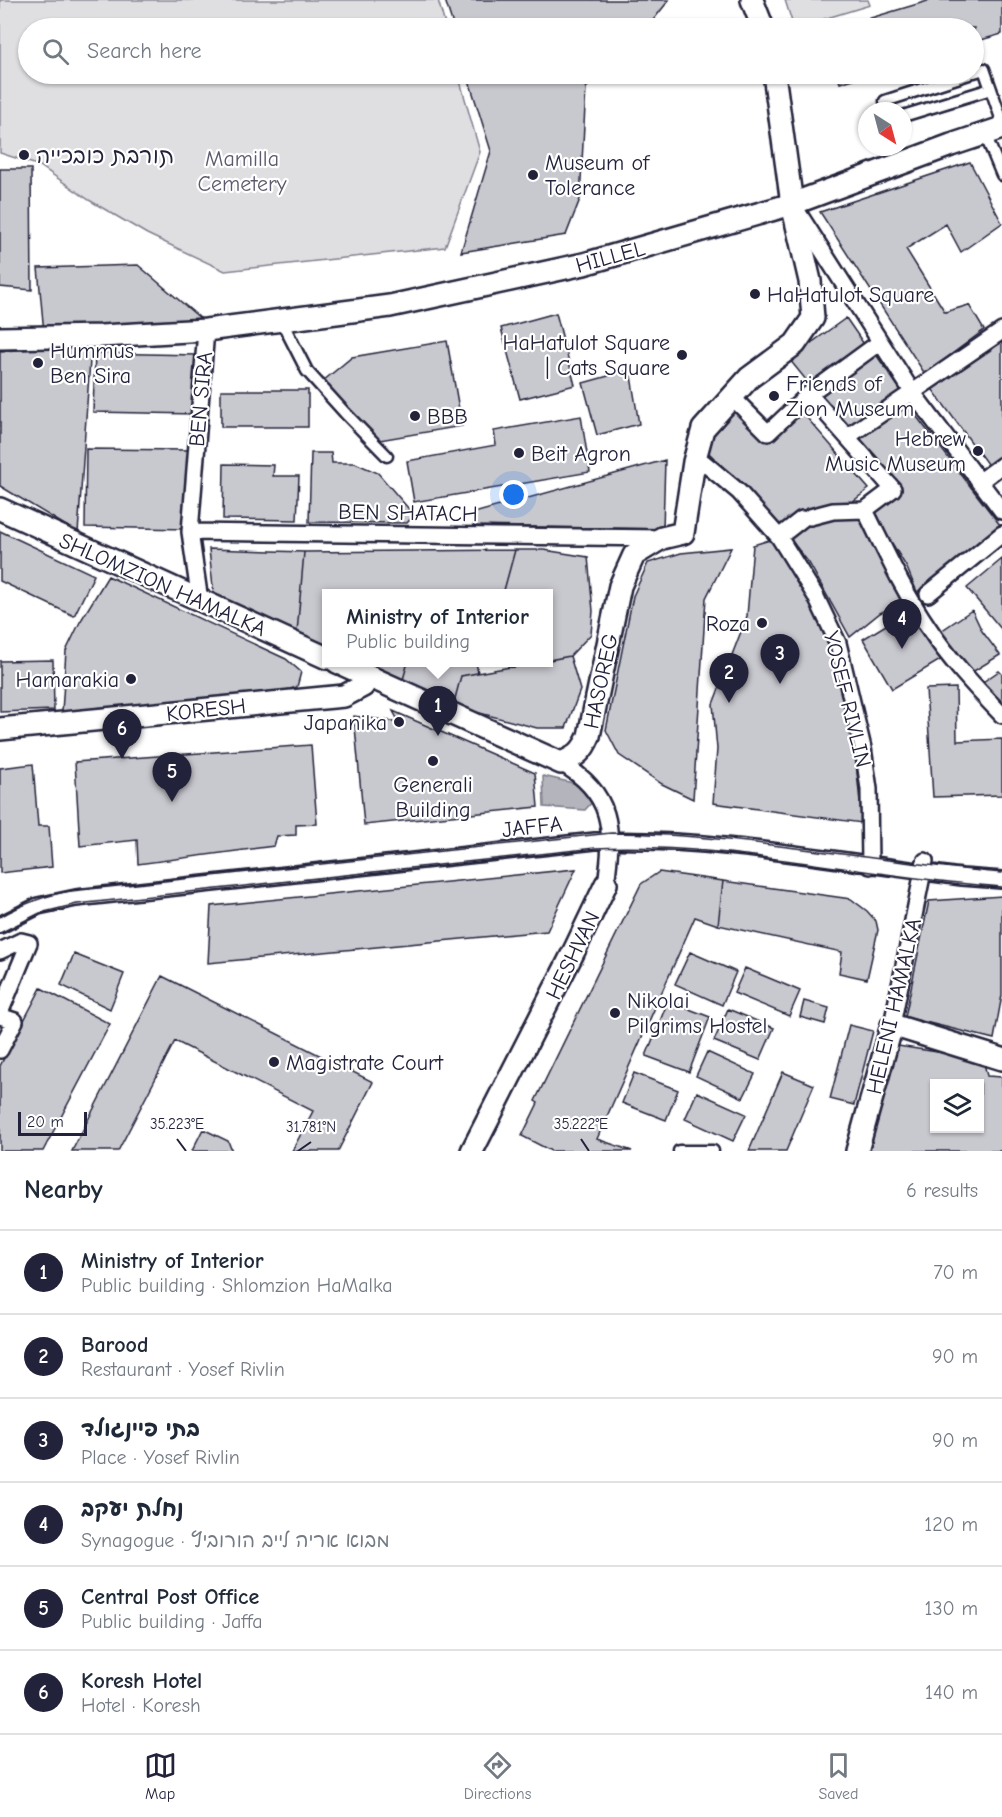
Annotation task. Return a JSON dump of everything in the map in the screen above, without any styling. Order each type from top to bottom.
[{"type":"street","points":[[752,0],[759,18]]},
{"type":"street","points":[[694,462],[703,429],[749,378],[795,344],[813,318],[810,281],[792,204],[775,84]]},
{"type":"street","name":"HILLEL","points":[[206,330],[390,306],[584,264],[792,204],[993,131]]},
{"type":"street","points":[[792,204],[912,393],[1002,511]]},
{"type":"street","name":"BEN SIRA","points":[[0,338],[101,336],[206,330],[190,532],[200,601]]},
{"type":"street","points":[[847,437],[1002,331]]},
{"type":"street","points":[[732,397],[768,433],[809,394],[880,342]]},
{"type":"street","points":[[779,537],[806,518],[833,511],[865,510],[893,489],[809,394]]},
{"type":"street","name":"YOSEF RIVLIN","points":[[694,462],[703,462],[739,492],[779,537],[815,595],[838,643],[863,748],[868,781],[871,808],[870,866]]},
{"type":"street","name":"HASOREG","points":[[561,763],[575,757],[584,749],[589,736],[620,586],[634,555],[662,538],[683,533],[694,462]]},
{"type":"street","points":[[979,482],[1002,465]]},
{"type":"street","name":"SHLOMZION HAMALKA","points":[[0,509],[322,656]]},
{"type":"street","points":[[865,510],[910,599],[929,629],[971,683],[1002,715]]},
{"type":"street","name":"BEN SHATACH","points":[[190,532],[662,538]]},
{"type":"street","points":[[928,594],[1002,534]]},
{"type":"street","points":[[346,667],[561,763]]},
{"type":"street","name":"KORESH","points":[[0,729],[344,696],[363,686],[369,677]]},
{"type":"street","name":"HESHVAN","points":[[472,1151],[606,884],[610,841],[609,820],[600,798],[577,772],[561,763]]},
{"type":"street","name":"JAFFA","points":[[0,925],[38,906],[76,897],[610,841],[700,844],[870,866],[924,867],[1002,880]]},
{"type":"street","name":"HELENI HAMALKA","points":[[857,1151],[892,1025],[924,867]]},
{"type":"street","points":[[0,951],[21,941],[29,944],[0,1014],[15,1021],[0,1050]]},
{"type":"street","points":[[892,1025],[1002,1059]]},
{"type":"lane","points":[[984,69],[1002,120]]},
{"type":"lane","points":[[885,102],[937,84]]},
{"type":"lane","points":[[912,113],[991,89]]},
{"type":"lane","points":[[993,131],[1002,175]]},
{"type":"lane","points":[[281,320],[308,371],[387,456]]},
{"type":"lane","points":[[679,1151],[713,1151]]},
{"type":"green space","name":"Mamilla Cemetery","points":[[0,0],[438,0],[443,18],[18,18],[18,84],[461,84],[480,152],[445,247],[225,271],[147,234],[89,200],[40,166],[0,153]]},
{"type":"green space","points":[[785,0],[868,0],[870,5],[827,18],[791,18]]},
{"type":"shaded area","points":[[543,776],[603,790],[585,810],[544,807]]},
{"type":"building","points":[[445,0],[669,0],[655,18],[451,18]]},
{"type":"building","points":[[931,0],[1002,0],[1002,34],[984,39],[984,18],[871,18]]},
{"type":"building","name":"Museum of Tolerance","points":[[470,84],[591,84],[586,88],[580,199],[566,235],[461,252],[491,151]]},
{"type":"building","points":[[970,162],[1002,223],[961,252],[946,224],[906,249],[945,312],[969,305],[984,330],[925,374],[820,212]]},
{"type":"building","points":[[0,169],[31,169],[32,290],[0,287]]},
{"type":"building","points":[[138,265],[201,319],[44,333],[38,268]]},
{"type":"building","points":[[556,313],[575,385],[520,399],[501,328]]},
{"type":"building","points":[[846,318],[866,347],[811,386],[789,359]]},
{"type":"building","points":[[1002,334],[1002,459],[990,468],[930,386]]},
{"type":"building","points":[[447,341],[462,426],[374,441],[323,381],[352,357]]},
{"type":"building","points":[[91,346],[78,533],[0,486],[0,351]]},
{"type":"building","points":[[95,353],[197,355],[195,414],[93,412]]},
{"type":"building","points":[[875,353],[904,395],[849,430],[819,396]]},
{"type":"building","points":[[630,370],[639,424],[597,435],[583,383]]},
{"type":"building","points":[[221,390],[308,390],[308,427],[221,427]]},
{"type":"building","points":[[907,404],[1000,525],[917,592],[907,568],[874,513],[902,489],[859,437]]},
{"type":"building","points":[[735,405],[769,439],[801,411],[869,489],[852,502],[905,602],[880,613],[850,637],[809,563],[771,515],[705,449],[716,428]]},
{"type":"building","name":"Beit Agron","points":[[581,416],[590,472],[414,502],[407,461],[496,445],[494,431]]},
{"type":"building","points":[[86,449],[188,450],[187,529],[85,527]]},
{"type":"building","points":[[311,453],[331,453],[332,463],[355,463],[378,473],[414,515],[407,523],[309,522]]},
{"type":"building","points":[[665,460],[663,529],[474,526],[474,513]]},
{"type":"building","points":[[224,464],[274,465],[273,476],[299,476],[297,520],[223,519]]},
{"type":"building","points":[[0,531],[94,575],[74,616],[0,581]]},
{"type":"building","points":[[773,539],[811,603],[836,665],[856,762],[862,823],[713,803],[717,749],[713,704],[747,616],[753,545]]},
{"type":"building","points":[[731,548],[706,598],[693,799],[662,784],[619,755],[606,730],[633,596],[648,563],[681,553]]},
{"type":"building","points":[[209,549],[304,552],[297,633],[214,597]]},
{"type":"building","points":[[515,550],[504,589],[322,589],[322,645],[297,633],[304,552]]},
{"type":"building","points":[[515,550],[544,550],[588,557],[593,611],[591,634],[570,656],[553,659],[553,589],[504,589]]},
{"type":"building","points":[[1002,559],[1002,630],[967,588]]},
{"type":"building","points":[[108,576],[286,659],[301,672],[297,687],[279,692],[62,712],[66,651],[80,622]]},
{"type":"building","points":[[912,609],[942,659],[892,689],[863,639]]},
{"type":"building","points":[[972,610],[982,631],[1000,655],[969,674],[941,631]]},
{"type":"building","points":[[570,656],[580,690],[566,728],[537,728],[453,706],[461,676],[510,667],[553,667],[553,659]]},
{"type":"building","points":[[53,660],[54,710],[0,712],[0,661]]},
{"type":"building","points":[[370,667],[407,667],[402,683]]},
{"type":"building","points":[[407,667],[477,667],[478,673],[461,676],[453,706],[402,683]]},
{"type":"building","points":[[999,671],[1002,674],[1002,706],[980,684]]},
{"type":"building","points":[[956,688],[957,741],[1002,739],[1002,795],[933,797],[926,689]]},
{"type":"building","name":"Generali Building","points":[[393,711],[535,773],[538,807],[364,825],[354,716],[399,722]]},
{"type":"building","points":[[311,745],[317,824],[296,825],[296,835],[277,836],[274,846],[138,864],[137,840],[80,846],[75,762]]},
{"type":"building","points":[[33,764],[38,826],[49,826],[52,867],[0,873],[0,768]]},
{"type":"building","points":[[576,869],[547,931],[208,963],[211,906]]},
{"type":"building","name":"Nikolai Pilgrims Hostel","points":[[659,872],[723,881],[718,925],[695,917],[597,1139],[632,1151],[551,1151],[522,1136],[538,1103],[535,1101],[641,884]]},
{"type":"building","points":[[723,881],[851,899],[876,921],[878,930],[867,979],[839,973],[842,952],[718,925]]},
{"type":"building","points":[[1002,896],[1002,995],[994,1039],[905,1017],[929,901]]},
{"type":"building","points":[[690,952],[736,972],[722,1005],[675,984]]},
{"type":"building","points":[[74,954],[124,974],[110,1009],[61,985]]},
{"type":"building","points":[[745,968],[800,991],[789,1016],[734,993]]},
{"type":"building","name":"Magistrate Court","points":[[162,976],[373,1082],[338,1151],[292,1151],[313,1111],[175,1041],[118,1151],[72,1151]]},
{"type":"building","points":[[41,988],[110,1024],[43,1151],[0,1151],[0,1066]]},
{"type":"building","points":[[668,1001],[710,1017],[689,1072],[646,1056]]},
{"type":"building","points":[[804,1001],[829,1008],[825,1024],[800,1017]]},
{"type":"building","points":[[728,1009],[774,1028],[760,1060],[714,1041]]},
{"type":"building","points":[[849,1025],[873,1031],[854,1105],[830,1099]]},
{"type":"building","points":[[898,1046],[983,1059],[987,1076],[1002,1077],[1002,1151],[867,1151]]},
{"type":"building","points":[[707,1052],[755,1074],[743,1098],[696,1076]]},
{"type":"building","points":[[783,1072],[814,1085],[786,1151],[749,1151]]},
{"type":"building","points":[[634,1073],[678,1090],[666,1120],[622,1103]]},
{"type":"building","points":[[697,1092],[746,1114],[733,1141],[685,1119]]},
{"type":"building","points":[[203,1129],[228,1141],[232,1151],[192,1151]]},
{"type":"tram line","points":[[0,917],[34,901],[71,891],[611,833],[758,843],[1002,873]]},
{"type":"tram line","points":[[0,933],[40,913],[77,904],[595,848],[697,850],[1002,887]]},
{"type":"place","name":"תורבת כובכייה","points":[[24,155]]},
{"type":"place","name":"Museum of Tolerance","points":[[533,175]]},
{"type":"place","name":"HaHatulot Square","points":[[755,294]]},
{"type":"place","name":"HaHatulot Square | Cats Square","points":[[682,355]]},
{"type":"place","name":"Hummus Ben Sira","points":[[38,363]]},
{"type":"place","name":"Friends of Zion Museum","points":[[774,396]]},
{"type":"place","name":"BBB","points":[[415,416]]},
{"type":"place","name":"Hebrew Music Museum","points":[[978,451]]},
{"type":"place","name":"Beit Agron","points":[[519,453]]},
{"type":"place","name":"Roza","points":[[762,623]]},
{"type":"place","name":"נחלת יעקב","points":[[902,649]]},
{"type":"place","name":"Hamarakia","points":[[131,679]]},
{"type":"place","name":"בתי פיינגולד","points":[[780,684]]},
{"type":"place","name":"Barood","points":[[729,703]]},
{"type":"place","name":"Japanika","points":[[399,722]]},
{"type":"place","name":"Ministry of Interior","points":[[438,736]]},
{"type":"place","name":"Koresh Hotel","points":[[122,759]]},
{"type":"place","name":"Generali Building","points":[[433,761]]},
{"type":"place","name":"Central Post Office","points":[[172,802]]},
{"type":"place","name":"Nikolai Pilgrims Hostel","points":[[615,1013]]},
{"type":"place","name":"Magistrate Court","points":[[274,1062]]}]
